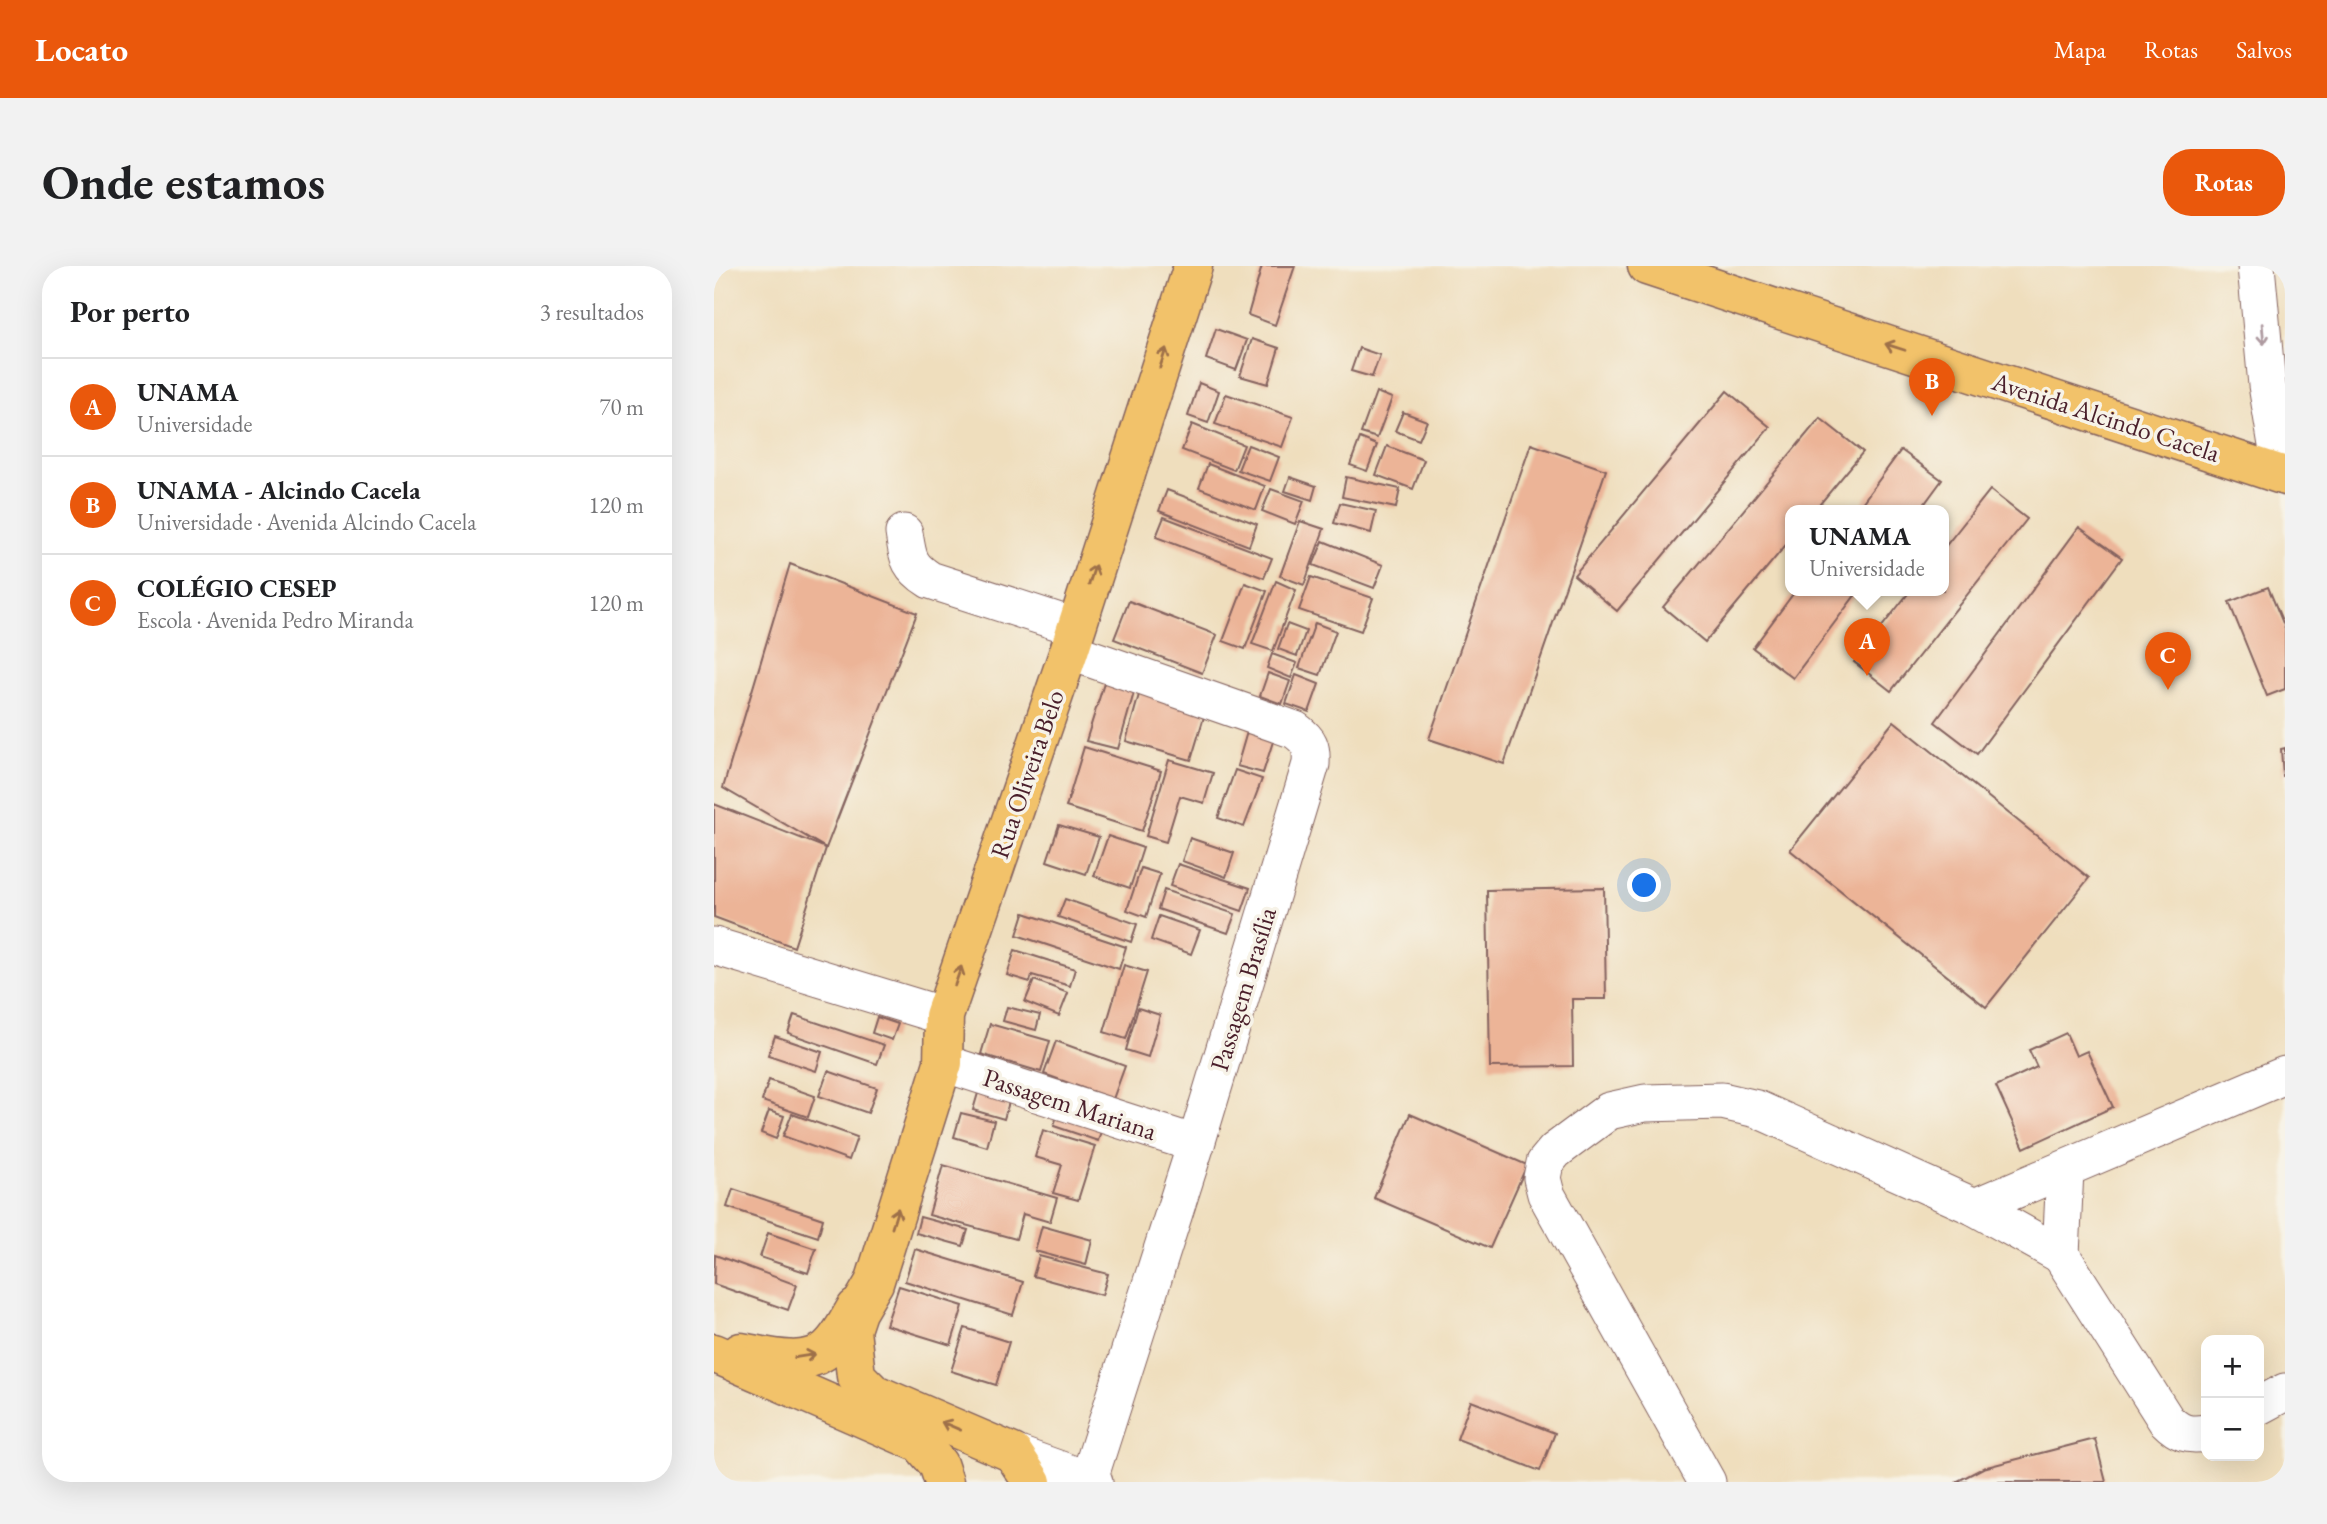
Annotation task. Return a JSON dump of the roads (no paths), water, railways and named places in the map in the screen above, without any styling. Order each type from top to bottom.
[{"type":"main road","name":"Rua Oliveira Belo","points":[[1023,1467],[873,1393],[856,1376],[851,1330],[857,1312],[874,1283],[943,1063],[944,1016],[1072,639],[1193,266]]},
{"type":"main road","name":"Avenida Alcindo Cacela","points":[[1669,269],[2284,475]]},
{"type":"main road","name":"Rua Oliveira Belo","points":[[714,1347],[773,1357],[804,1359],[823,1353],[836,1339],[874,1283]]},
{"type":"main road","points":[[714,1353],[920,1443],[937,1464],[944,1482]]},
{"type":"street","points":[[2256,266],[2267,385],[2284,475]]},
{"type":"street","points":[[904,533],[908,559],[916,571],[930,580],[1072,639]]},
{"type":"street","name":"Passagem Brasília","points":[[1072,639],[1295,730],[1307,739],[1312,748],[1311,764],[1196,1144],[1090,1481]]},
{"type":"street","points":[[714,946],[944,1016]]},
{"type":"street","name":"Passagem Mariana","points":[[943,1063],[1196,1144]]},
{"type":"street","points":[[1975,1207],[2285,1075]]},
{"type":"street","points":[[1707,1482],[1546,1194],[1542,1178],[1545,1163],[1555,1151],[1609,1111],[1645,1103],[1722,1101],[1757,1110],[1975,1207],[2061,1255],[2166,1420],[2177,1431],[2192,1435],[2201,1434]]},
{"type":"street","points":[[2061,1255],[2065,1170]]},
{"type":"street","points":[[2264,1403],[2285,1392]]},
{"type":"street","points":[[1023,1467],[1090,1481]]},
{"type":"place","name":"UNAMA - Alcindo Cacela","points":[[1932,416]]},
{"type":"place","name":"UNAMA","points":[[1867,676]]},
{"type":"place","name":"COLÉGIO CESEP","points":[[2168,690]]}]
